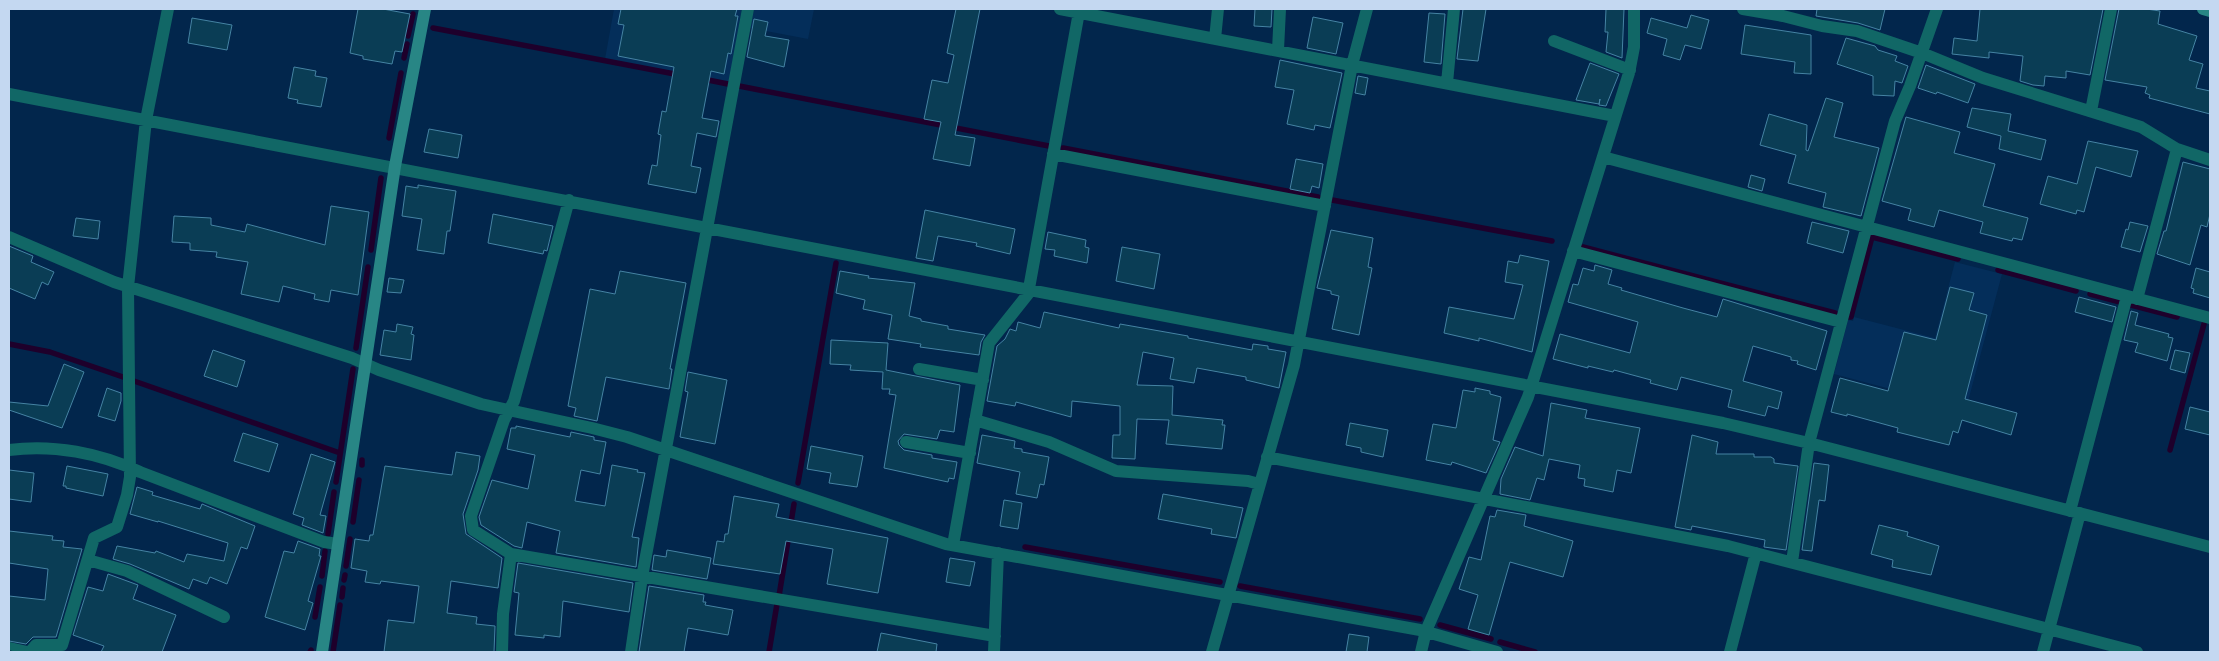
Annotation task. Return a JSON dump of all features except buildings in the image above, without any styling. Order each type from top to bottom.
[{"type":"street","points":[[30,652],[36,645],[62,644],[94,538],[117,527],[127,496],[130,467],[128,286],[146,120],[168,9]]},
{"type":"street","points":[[322,652],[395,166],[425,9]]},
{"type":"street","points":[[631,652],[642,577],[748,9]]},
{"type":"street","points":[[1060,9],[1084,12],[1615,116]]},
{"type":"street","points":[[1215,39],[1218,9]]},
{"type":"street","points":[[1278,50],[1280,9]]},
{"type":"street","points":[[1212,652],[1294,365],[1352,65],[1366,9]]},
{"type":"street","points":[[1447,83],[1454,9]]},
{"type":"street","points":[[1421,652],[1426,632],[1531,386],[1630,70],[1634,47],[1634,9]]},
{"type":"street","points":[[1743,9],[1783,16],[1822,26],[1849,29],[1922,53],[1983,78],[2141,127],[2177,149],[2210,160]]},
{"type":"street","points":[[1792,562],[1809,443],[1897,112],[1922,53],[1937,9]]},
{"type":"street","points":[[2091,111],[2111,9]]},
{"type":"street","points":[[953,545],[989,343],[1028,294],[1053,154],[1084,12]]},
{"type":"street","points":[[1554,41],[1630,70]]},
{"type":"street","points":[[9,94],[395,166],[1722,422],[2210,547]]},
{"type":"street","points":[[2043,652],[2075,512],[2132,297],[2177,149]]},
{"type":"street","points":[[1053,154],[1325,206]]},
{"type":"street","points":[[1603,157],[2210,318]]},
{"type":"street","points":[[570,200],[514,401],[471,516],[473,530],[510,554],[994,636]]},
{"type":"street","points":[[9,237],[128,286],[365,364],[460,398],[509,411],[592,428],[666,450],[953,545],[1426,632],[1497,652]]},
{"type":"street","points":[[1573,251],[1841,322]]},
{"type":"street","points":[[919,369],[982,380]]},
{"type":"street","points":[[975,420],[1049,442],[1116,471],[1248,481],[1259,484]]},
{"type":"street","points":[[906,442],[970,453]]},
{"type":"street","points":[[9,450],[28,447],[55,448],[117,461],[324,542],[338,544]]},
{"type":"street","points":[[1267,457],[1756,553],[2137,652]]},
{"type":"street","points":[[1730,652],[1756,553]]},
{"type":"street","points":[[502,652],[510,554]]},
{"type":"street","points":[[994,652],[998,554]]},
{"type":"street","points":[[88,560],[127,571],[224,618]]},
{"type":"lane","points":[[9,646],[30,652]]},
{"type":"shaded area","points":[[614,9],[742,9],[729,83],[605,59]]},
{"type":"shaded area","points":[[754,9],[814,9],[808,39],[750,28]]},
{"type":"shaded area","points":[[1955,262],[2002,274],[1966,409],[1834,374],[1848,320],[1853,321],[1854,317],[1935,338]]},
{"type":"waterway","points":[[408,36],[413,14]]},
{"type":"waterway","points":[[433,28],[680,75]]},
{"type":"waterway","points":[[404,58],[407,44]]},
{"type":"waterway","points":[[389,138],[401,73]]},
{"type":"waterway","points":[[703,79],[728,84]]},
{"type":"waterway","points":[[739,86],[1049,146]]},
{"type":"waterway","points":[[1063,148],[1318,197]]},
{"type":"waterway","points":[[371,250],[381,178]]},
{"type":"waterway","points":[[1332,200],[1552,241]]},
{"type":"waterway","points":[[1849,317],[1851,317],[1872,237],[1958,259]]},
{"type":"waterway","points":[[1583,247],[1835,313]]},
{"type":"waterway","points":[[798,483],[836,263]]},
{"type":"waterway","points":[[356,348],[368,267]]},
{"type":"waterway","points":[[1998,270],[2076,291]]},
{"type":"waterway","points":[[2090,294],[2120,302]]},
{"type":"waterway","points":[[2131,305],[2177,317]]},
{"type":"waterway","points":[[2170,450],[2204,324]]},
{"type":"waterway","points":[[9,344],[50,352],[123,377]]},
{"type":"waterway","points":[[336,482],[353,369]]},
{"type":"waterway","points":[[134,381],[340,453]]},
{"type":"waterway","points":[[362,460],[362,465]]},
{"type":"waterway","points":[[353,522],[359,480]]},
{"type":"waterway","points":[[328,534],[334,492]]},
{"type":"waterway","points":[[779,596],[794,504]]},
{"type":"waterway","points":[[346,566],[350,539]]},
{"type":"waterway","points":[[1025,547],[1220,582]]},
{"type":"waterway","points":[[322,576],[325,551]]},
{"type":"waterway","points":[[344,580],[345,575]]},
{"type":"waterway","points":[[1240,586],[1420,619]]},
{"type":"waterway","points":[[315,617],[320,587]]},
{"type":"waterway","points":[[342,597],[343,588]]},
{"type":"waterway","points":[[769,652],[777,604]]},
{"type":"waterway","points":[[333,652],[340,605]]},
{"type":"waterway","points":[[1440,625],[1491,639]]},
{"type":"waterway","points":[[1500,642],[1535,652]]}]
